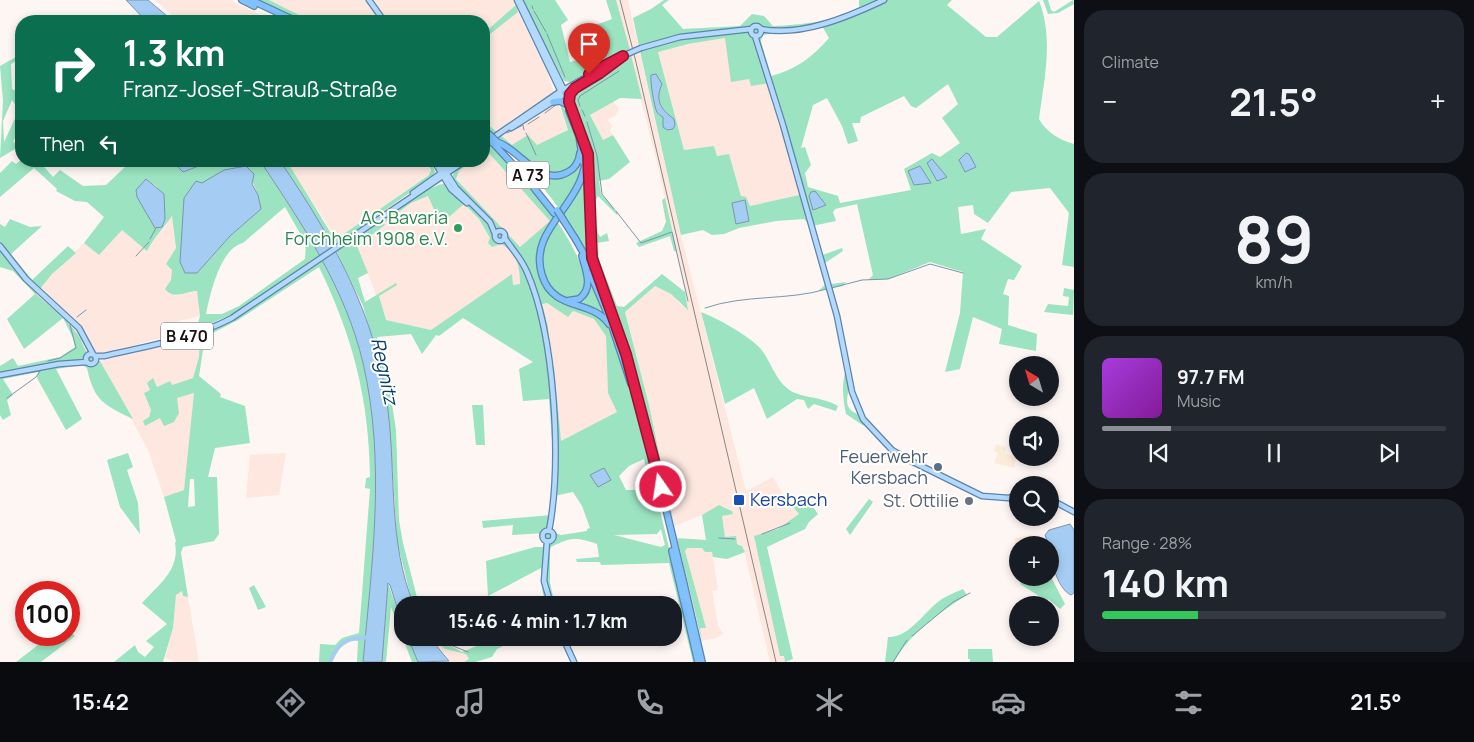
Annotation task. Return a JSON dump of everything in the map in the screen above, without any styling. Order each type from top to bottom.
[{"type":"highway","points":[[242,0],[279,15]]},
{"type":"highway","points":[[251,0],[279,15]]},
{"type":"highway","points":[[568,103],[575,85]]},
{"type":"highway","points":[[563,92],[590,171],[591,248],[600,284]]},
{"type":"highway","points":[[553,99],[568,103]]},
{"type":"highway","name":"A 73","points":[[490,141],[496,143],[563,222],[600,284],[626,354],[641,404],[702,662]]},
{"type":"highway","points":[[496,143],[534,169],[558,175],[568,173],[576,166],[582,143]]},
{"type":"highway","points":[[582,143],[582,171],[566,206],[545,236],[539,257],[545,283],[552,292],[564,301],[600,314],[615,334]]},
{"type":"highway","name":"A 73","points":[[563,222],[597,287],[615,334],[644,434],[698,662]]},
{"type":"highway","points":[[564,301],[579,299],[587,290],[588,280],[582,256]]},
{"type":"main road","points":[[369,0],[380,15]]},
{"type":"main road","points":[[519,0],[563,92]]},
{"type":"main road","points":[[490,138],[524,121],[563,92],[600,73],[624,55],[641,48],[680,37],[743,31],[756,33],[768,30],[795,30],[821,25],[884,0]]},
{"type":"main road","points":[[756,33],[837,316],[852,392],[863,419],[898,455],[982,496],[1009,498]]},
{"type":"main road","points":[[558,80],[566,84],[575,85]]},
{"type":"main road","points":[[490,138],[553,99],[558,80]]},
{"type":"main road","points":[[524,121],[526,115]]},
{"type":"main road","points":[[437,167],[433,181],[450,183]]},
{"type":"main road","points":[[440,167],[454,193],[473,206],[490,222],[497,232],[496,239],[502,239],[516,252],[530,281],[548,356],[554,452],[553,493],[548,531],[542,535],[547,542],[544,581],[548,596]]},
{"type":"main road","name":"B 470","points":[[0,375],[77,362],[91,357],[104,356],[184,337],[232,318],[453,167]]},
{"type":"main road","points":[[450,183],[454,167]]},
{"type":"main road","points":[[497,232],[504,233],[502,239]]},
{"type":"main road","points":[[0,246],[26,279],[71,319],[84,337],[91,357]]},
{"type":"main road","points":[[1059,504],[1074,512]]},
{"type":"main road","points":[[567,646],[574,662]]},
{"type":"shaded area","points":[[155,0],[230,0],[261,15],[172,15]]},
{"type":"shaded area","points":[[269,0],[513,0],[516,5],[490,28],[490,15],[299,15]]},
{"type":"shaded area","points":[[616,0],[628,0],[681,235],[746,491],[773,477],[785,498],[799,515],[755,541],[785,662],[770,662],[743,546],[725,537],[722,516],[733,514],[732,511],[724,506],[675,526],[649,405],[625,312],[655,286],[672,294],[680,304],[688,309],[659,171]]},
{"type":"shaded area","points":[[518,12],[545,67],[568,130],[536,146],[512,145],[490,126],[490,34]]},
{"type":"shaded area","points":[[725,38],[749,79],[771,83],[804,194],[750,206],[741,196],[729,154],[717,156],[714,146],[684,150],[658,51]]},
{"type":"shaded area","points":[[613,101],[619,109],[615,116],[607,120],[612,125],[610,132],[613,135],[603,140],[590,115]]},
{"type":"shaded area","points":[[490,153],[551,221],[520,247],[468,193],[456,177],[464,167],[490,167]]},
{"type":"shaded area","points":[[290,167],[428,167],[431,173],[335,240],[330,229]]},
{"type":"shaded area","points":[[428,196],[436,214],[436,221],[443,222],[463,204],[479,219],[491,238],[488,243],[492,247],[501,244],[507,248],[519,263],[520,272],[520,284],[513,285],[512,275],[431,330],[386,320],[357,246],[384,225],[383,223],[411,203]]},
{"type":"shaded area","points":[[172,215],[176,249],[166,264],[172,270],[171,280],[175,296],[197,291],[200,316],[171,323],[173,335],[91,358],[86,355],[79,336],[70,324],[36,294],[52,274],[84,243],[99,255],[122,229],[152,241],[166,226]]},
{"type":"shaded area","points":[[547,303],[568,317],[573,311],[594,319],[606,336],[608,393],[618,412],[561,441],[541,304]]},
{"type":"shaded area","points":[[200,334],[199,357],[193,378],[171,385],[170,381],[157,387],[152,378],[150,390],[144,393],[151,410],[146,425],[160,418],[177,418],[179,410],[176,398],[194,393],[184,490],[164,497],[148,450],[100,361]]},
{"type":"shaded area","points":[[996,444],[1006,447],[1005,454],[1009,455],[1009,466],[1014,466],[1014,468],[994,463],[998,453],[994,451]]},
{"type":"shaded area","points":[[286,453],[279,495],[246,498],[250,455]]},
{"type":"shaded area","points":[[687,548],[702,548],[705,552],[712,552],[718,590],[712,591],[718,625],[723,634],[716,638],[702,641],[700,628],[706,628],[690,576],[685,551]]},
{"type":"shaded area","points":[[182,591],[183,596],[188,597],[199,662],[176,662],[165,658],[173,628],[176,595]]},
{"type":"shaded area","points":[[437,646],[466,654],[469,659],[464,662],[447,662],[449,661],[447,656]]},
{"type":"green space","points":[[260,0],[269,0],[299,15],[291,15]]},
{"type":"green space","points":[[522,0],[555,0],[568,20],[561,25],[570,62],[584,58],[589,65],[604,55],[593,26],[612,19],[606,0],[616,0],[630,50],[570,82],[564,81]]},
{"type":"green space","points":[[664,0],[669,0],[662,5],[683,29],[740,26],[752,14],[764,16],[773,26],[796,25],[839,16],[859,7],[859,0],[952,0],[947,5],[986,37],[997,37],[1039,1],[1044,15],[1047,44],[1039,119],[1045,128],[1054,135],[1074,144],[1074,267],[1062,265],[1069,213],[1050,188],[1011,192],[988,223],[974,214],[973,205],[958,207],[961,234],[986,229],[981,239],[1022,266],[1014,280],[1008,279],[1003,294],[1009,296],[1008,325],[1037,334],[1036,351],[999,344],[1002,329],[973,317],[960,369],[945,372],[960,313],[963,272],[930,262],[888,279],[868,280],[873,275],[857,204],[835,209],[833,212],[836,221],[812,226],[804,219],[776,221],[739,228],[724,234],[712,235],[703,230],[681,235],[640,51],[642,50],[639,46],[633,18]],"holes":[[[822,26],[829,38],[817,51],[796,66],[771,76],[761,41],[763,35]],[[725,38],[731,82],[749,79],[751,86],[771,83],[804,194],[750,206],[746,197],[741,196],[729,154],[717,156],[714,146],[684,150],[658,52],[688,44]],[[948,84],[958,104],[942,118],[960,143],[940,157],[932,153],[904,169],[911,190],[840,203],[838,196],[808,187],[805,173],[811,165],[805,147],[801,148],[813,105],[827,98],[842,126],[848,144],[858,141],[852,123],[860,123],[861,117],[904,96],[911,106],[916,108]]]},
{"type":"green space","points":[[1043,0],[1048,0],[1051,10],[1054,12],[1073,0],[1074,4],[1058,13],[1048,14]]},
{"type":"green space","points":[[516,5],[518,12],[490,34],[490,28]]},
{"type":"green space","points":[[625,55],[631,55],[642,99],[620,98],[590,115],[603,140],[613,135],[630,162],[609,179],[599,181],[601,194],[618,213],[617,215],[598,196],[593,212],[594,222],[600,237],[607,233],[609,241],[596,243],[600,262],[617,306],[624,307],[662,274],[685,292],[688,310],[671,294],[655,286],[625,312],[649,405],[676,531],[644,400],[621,327],[594,260],[591,259],[569,222],[543,188],[515,155],[490,131],[490,126],[512,145],[528,135],[537,145],[568,130],[559,102],[570,98],[587,81]]},
{"type":"green space","points":[[15,57],[15,62],[11,64],[15,104],[12,100],[3,121],[4,142],[15,119],[15,138],[13,142],[15,142],[15,149],[0,158],[3,101],[0,66]]},
{"type":"green space","points":[[490,146],[518,173],[545,204],[568,239],[585,275],[590,280],[621,355],[635,405],[680,596],[677,596],[669,563],[601,565],[600,562],[577,562],[576,559],[599,557],[597,544],[574,539],[551,547],[550,583],[553,596],[544,596],[541,568],[488,596],[486,561],[535,547],[543,547],[545,533],[512,535],[513,525],[483,528],[482,521],[551,515],[549,531],[561,535],[587,531],[590,528],[582,506],[573,492],[554,496],[549,399],[523,401],[519,369],[533,362],[463,318],[439,336],[436,335],[422,354],[411,334],[377,337],[389,385],[396,430],[399,520],[417,596],[411,596],[397,541],[385,386],[363,306],[336,250],[374,223],[424,192],[445,184],[450,190],[462,191],[453,178],[453,174],[461,167],[464,167],[459,171],[456,179],[520,247],[550,221],[490,154]],"holes":[[[428,196],[436,214],[435,221],[443,222],[464,204],[479,219],[490,238],[488,243],[492,247],[501,244],[514,256],[518,266],[520,284],[513,285],[512,274],[431,330],[386,320],[379,296],[397,285],[396,283],[365,302],[358,278],[368,273],[357,246],[411,203]],[[547,303],[568,317],[573,311],[594,319],[606,336],[608,393],[617,412],[561,441],[554,367],[549,362],[548,327],[542,304]],[[644,459],[650,485],[646,485],[643,481],[638,484],[637,490],[626,490],[619,476],[629,466]],[[661,529],[665,545],[661,547],[614,535],[657,534]]]},
{"type":"green space","points":[[12,161],[15,163],[15,167],[44,167],[53,177],[60,170],[83,186],[106,185],[125,167],[179,167],[184,172],[197,167],[242,167],[229,170],[202,183],[196,181],[197,273],[230,236],[261,209],[258,195],[246,167],[264,167],[307,233],[334,283],[346,309],[363,363],[370,400],[374,438],[375,512],[363,662],[357,662],[358,641],[352,640],[338,649],[332,662],[319,662],[320,644],[335,645],[342,638],[359,633],[370,489],[365,488],[366,478],[370,477],[366,421],[357,369],[341,318],[319,267],[238,320],[205,337],[199,376],[221,394],[220,397],[245,406],[250,443],[215,448],[208,477],[217,477],[219,534],[214,541],[183,547],[181,553],[188,597],[183,596],[182,591],[176,595],[173,628],[163,662],[114,662],[135,645],[138,652],[145,657],[154,647],[146,641],[167,624],[142,603],[167,576],[176,553],[176,541],[164,497],[184,490],[194,393],[177,398],[179,413],[174,422],[164,426],[160,418],[145,426],[143,421],[149,417],[151,410],[144,393],[150,390],[147,383],[153,378],[157,387],[170,381],[172,385],[193,378],[199,357],[200,334],[238,316],[318,262],[314,259],[237,312],[196,330],[200,316],[197,291],[176,295],[165,289],[171,280],[172,270],[166,264],[176,248],[172,216],[147,251],[122,230],[99,255],[84,243],[104,217],[87,202],[75,201],[56,191],[57,189],[34,168],[0,197],[0,173]],"holes":[[[146,179],[157,187],[155,228],[148,213]],[[285,207],[306,244],[305,259],[239,306],[222,314],[206,314],[217,273],[228,254]],[[190,479],[194,479],[195,506],[188,507]]]},
{"type":"green space","points":[[284,167],[290,167],[335,240],[429,175],[431,170],[429,167],[433,167],[435,172],[432,177],[334,246]]},
{"type":"green space","points":[[665,198],[677,252],[674,251],[670,236],[639,247],[636,243],[662,231],[666,222],[662,200]]},
{"type":"green space","points":[[10,219],[30,227],[42,226],[11,254],[32,280],[68,246],[76,253],[52,274],[36,294],[64,318],[74,329],[87,352],[86,355],[100,361],[133,419],[102,401],[93,388],[87,368],[82,365],[56,369],[82,419],[66,430],[37,378],[38,372],[3,379],[13,395],[7,400],[11,415],[3,420],[0,415],[0,366],[13,358],[18,366],[60,357],[75,347],[73,338],[63,318],[24,349],[7,319],[35,294],[13,271],[0,267],[0,224],[5,227]]},
{"type":"green space","points":[[842,248],[843,251],[825,263],[831,284],[846,282],[843,286],[818,291],[825,285],[817,257]]},
{"type":"green space","points":[[1064,288],[1074,290],[1073,315],[1044,312],[1048,304],[1068,306],[1069,297],[1063,296]]},
{"type":"green space","points":[[701,312],[715,318],[755,343],[764,353],[779,380],[788,389],[798,394],[825,400],[838,406],[836,411],[814,404],[808,409],[804,400],[797,399],[767,419],[754,388],[725,404]]},
{"type":"green space","points":[[846,370],[849,382],[847,404],[850,410],[859,415],[864,426],[846,414],[843,381]]},
{"type":"green space","points":[[472,405],[483,405],[485,445],[476,445]]},
{"type":"green space","points":[[128,453],[133,467],[127,470],[138,503],[140,534],[120,507],[107,460]]},
{"type":"green space","points":[[806,497],[818,514],[809,522],[805,529],[767,547],[793,659],[785,662],[784,656],[780,656],[754,536],[778,529],[799,514],[792,506]]},
{"type":"green space","points":[[869,499],[873,502],[850,535],[846,529]]},
{"type":"green space","points":[[719,505],[732,511],[733,514],[722,516],[725,537],[736,536],[737,544],[742,546],[745,552],[727,559],[713,557],[712,552],[705,552],[702,548],[687,548],[685,551],[706,628],[700,628],[702,641],[677,538],[706,540],[702,515]]},
{"type":"green space","points":[[388,583],[394,600],[394,615],[391,607],[386,662],[382,662]]},
{"type":"green space","points":[[254,585],[266,607],[258,610],[249,588]]},
{"type":"green space","points":[[1023,586],[1056,586],[1065,604],[1060,609],[1059,596],[1039,596]]},
{"type":"green space","points":[[963,589],[967,595],[926,624],[908,642],[894,662],[885,662],[888,637],[903,633],[942,599]]},
{"type":"green space","points":[[682,603],[696,662],[693,662],[682,617]]},
{"type":"green space","points":[[37,646],[62,646],[41,662],[16,662]]},
{"type":"green space","points":[[406,646],[411,646],[418,662],[412,662]]},
{"type":"green space","points":[[441,646],[451,646],[462,652],[476,646],[503,646],[497,649],[492,657],[475,662],[464,662],[469,659],[466,654],[445,649]]},
{"type":"green space","points":[[968,649],[992,649],[993,662],[970,662],[970,659],[968,659]]},
{"type":"water","points":[[126,0],[148,0],[166,15],[140,15]]},
{"type":"water","points":[[656,74],[662,84],[659,95],[660,104],[665,112],[674,119],[675,125],[673,129],[667,130],[663,127],[663,117],[656,109],[652,94],[651,75]]},
{"type":"water","points":[[966,153],[969,154],[976,167],[965,172],[959,160]]},
{"type":"water","points":[[932,159],[947,177],[937,181],[927,163]]},
{"type":"water","points":[[920,166],[931,183],[914,185],[908,171]]},
{"type":"water","points":[[178,167],[196,167],[183,172]]},
{"type":"water","points":[[247,167],[254,174],[252,184],[258,195],[261,209],[230,236],[197,273],[185,273],[180,262],[184,198],[196,181],[202,183],[224,170]]},
{"type":"water","points":[[264,167],[284,167],[334,248],[363,310],[374,342],[382,375],[388,410],[396,533],[400,558],[411,596],[394,596],[394,598],[388,583],[382,662],[363,662],[375,512],[374,438],[370,400],[363,363],[346,309],[307,233]]},
{"type":"water","points":[[146,179],[164,194],[165,219],[162,227],[155,228],[137,197],[136,190]]},
{"type":"water","points":[[815,191],[826,205],[813,210],[809,196],[811,192]]},
{"type":"water","points":[[745,200],[749,221],[736,224],[732,203]]},
{"type":"water","points":[[604,468],[611,480],[598,487],[590,475]]},
{"type":"water","points":[[1070,524],[1074,530],[1074,593],[1071,595],[1059,582],[1059,536],[1045,536],[1049,530]]},
{"type":"water","points":[[411,646],[437,646],[449,661],[418,662]]},
{"type":"waterway","points":[[534,11],[546,32]]},
{"type":"waterway","points":[[547,34],[565,77]]},
{"type":"waterway","points":[[580,106],[578,100],[580,96],[619,71]]},
{"type":"waterway","points":[[545,113],[557,104]]},
{"type":"waterway","points":[[582,110],[585,116]]},
{"type":"waterway","points":[[528,124],[539,117]]},
{"type":"waterway","points":[[587,122],[597,156],[602,194],[614,209]]},
{"type":"waterway","points":[[507,133],[523,125],[524,130]]},
{"type":"waterway","points":[[526,133],[536,155]]},
{"type":"waterway","points":[[616,211],[641,243],[672,232],[688,301]]},
{"type":"waterway","points":[[150,239],[156,228]]},
{"type":"waterway","points":[[136,256],[149,242]]},
{"type":"waterway","points":[[831,288],[862,280],[888,279],[930,264],[963,273]]},
{"type":"waterway","points":[[705,308],[735,301],[797,295],[827,289]]},
{"type":"waterway","points":[[77,317],[86,310]]},
{"type":"waterway","points":[[48,361],[60,358],[76,348],[70,325]]},
{"type":"waterway","points":[[7,398],[36,377],[41,370]]},
{"type":"waterway","points":[[10,376],[39,371]]},
{"type":"waterway","points":[[1060,508],[1068,511]]},
{"type":"waterway","points":[[762,534],[790,523]]},
{"type":"waterway","points":[[719,538],[735,539]]},
{"type":"waterway","points":[[912,636],[953,602],[970,593]]},
{"type":"waterway","points":[[330,662],[337,649],[345,642],[355,638],[371,637]]},
{"type":"waterway","points":[[893,662],[907,640]]},
{"type":"waterway","points":[[453,646],[468,652]]},
{"type":"railway","points":[[620,0],[776,662]]},
{"type":"place","name":"AC Bavaria Forchheim 1908 e.V.","points":[[458,228]]},
{"type":"place","name":"Feuerwehr Kersbach","points":[[938,467]]},
{"type":"place","name":"Kersbach","points":[[739,500]]},
{"type":"place","name":"St. Ottilie","points":[[969,501]]},
{"type":"route","points":[[589,74],[623,56],[575,88],[570,94],[569,102],[577,119],[588,154],[592,258],[626,354],[661,487]]},
{"type":"water label","name":"Regnitz","points":[[385,371]]}]
